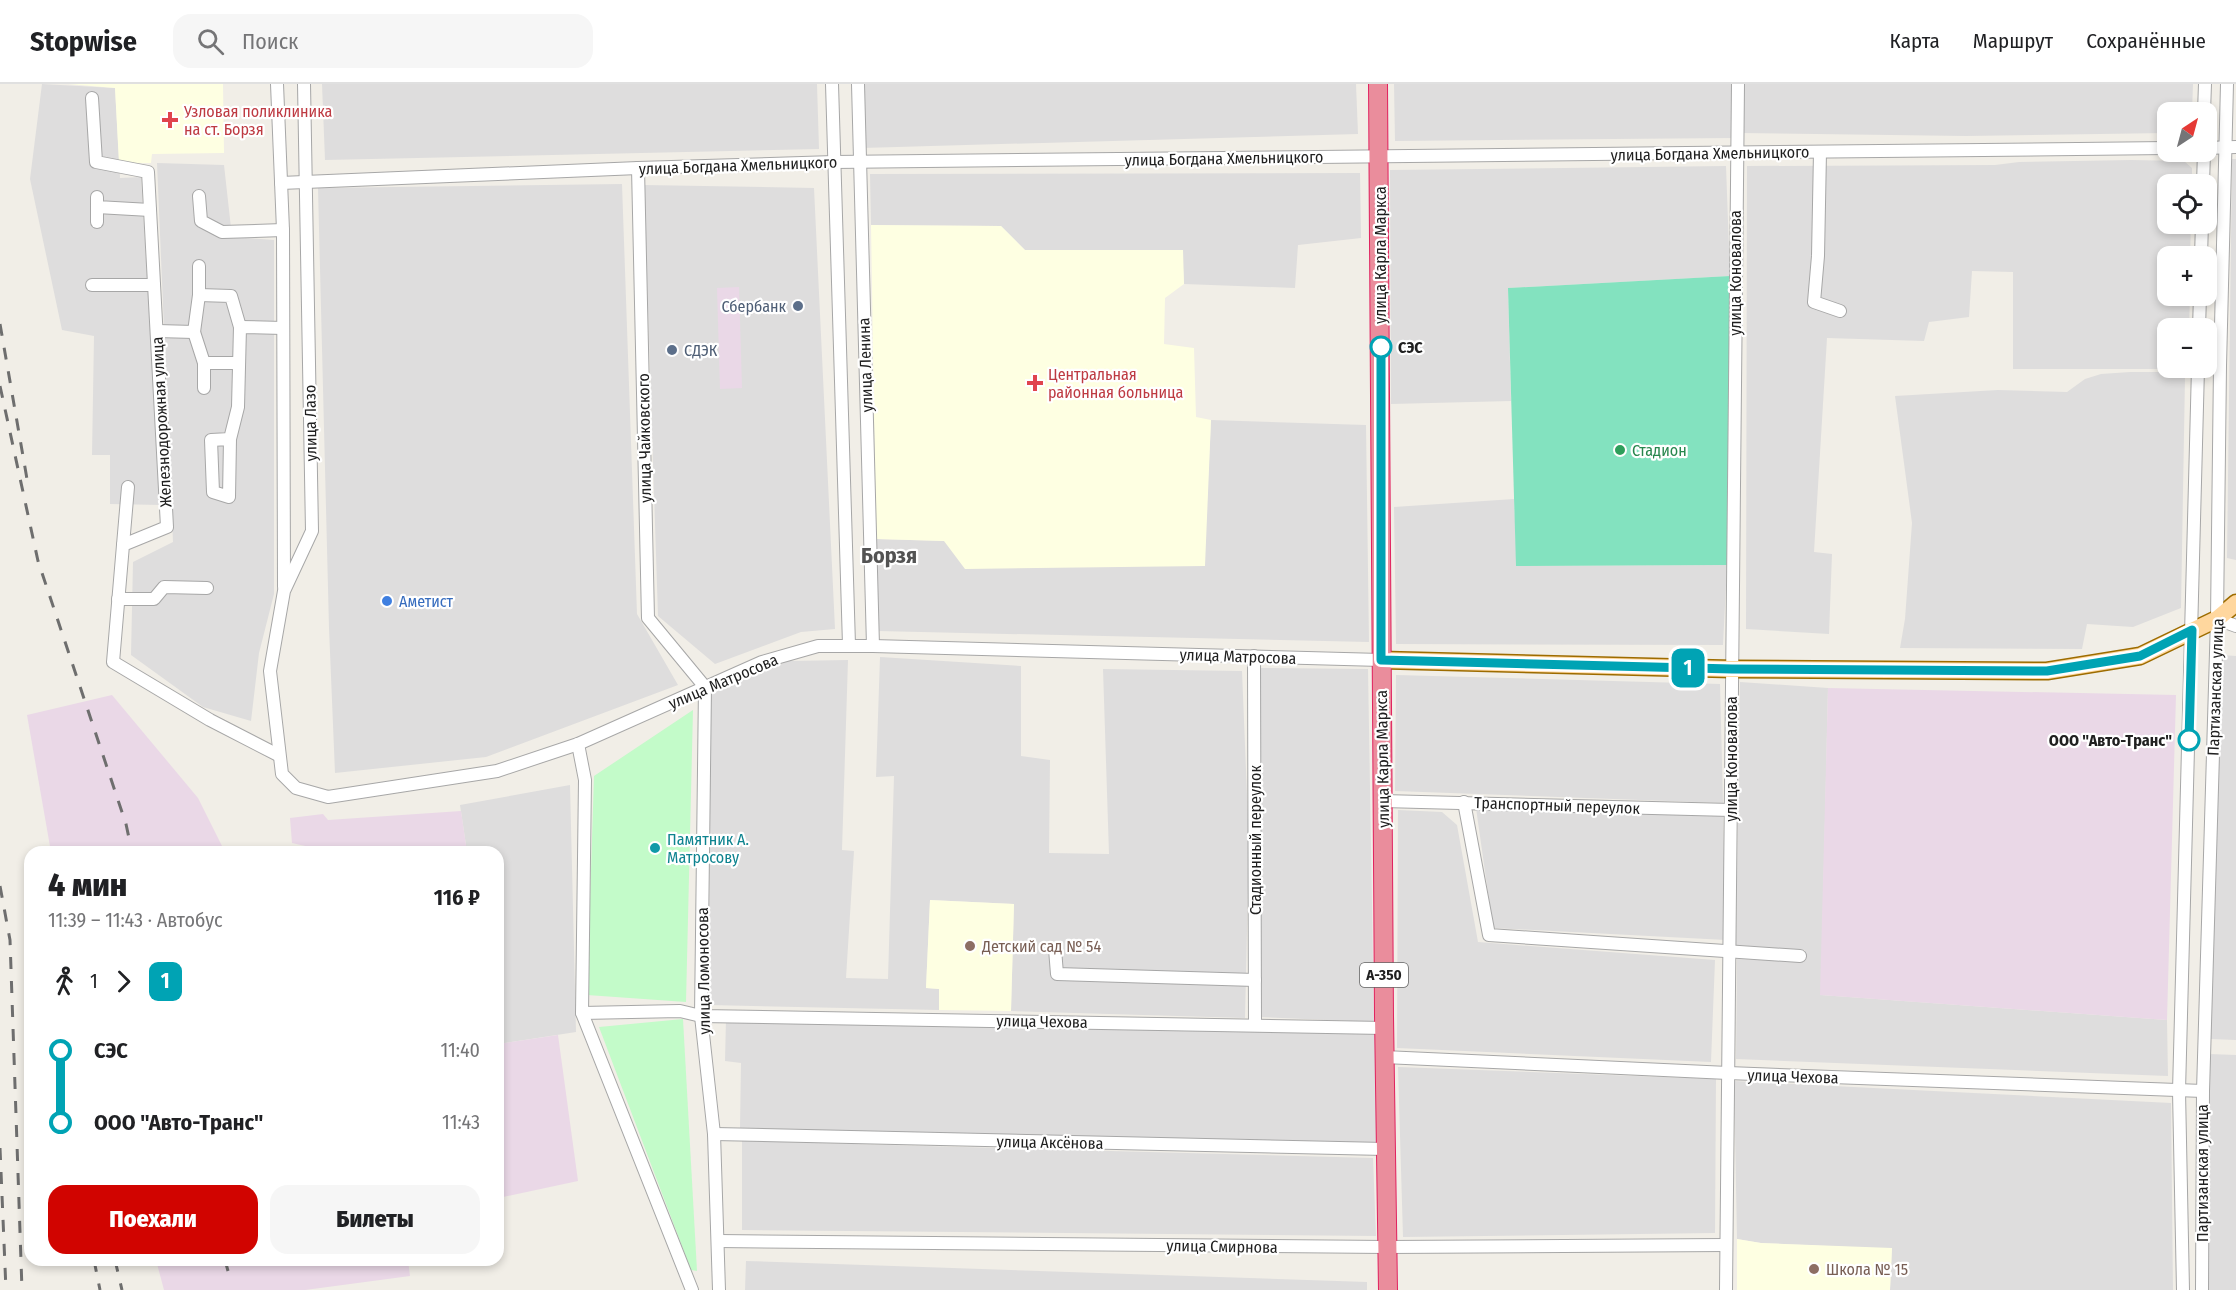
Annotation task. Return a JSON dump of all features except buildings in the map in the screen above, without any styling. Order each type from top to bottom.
[{"type":"highway","name":"улица Карла Маркса","points":[[1378,84],[1384,1057],[1388,1290]]},
{"type":"main road","name":"улица Матросова","points":[[1381,660],[1732,669],[2047,671],[2140,656],[2217,619],[2236,603]]},
{"type":"street","points":[[277,84],[283,230],[284,591]]},
{"type":"street","name":"улица Лазо","points":[[279,755],[270,671],[284,591],[312,531],[304,84]]},
{"type":"street","name":"улица Ленина","points":[[832,84],[849,645]]},
{"type":"street","name":"улица Ленина","points":[[858,84],[873,646]]},
{"type":"street","name":"улица Коновалова","points":[[1726,1290],[1737,84]]},
{"type":"street","points":[[2204,102],[2205,84]]},
{"type":"street","name":"Партизанская улица","points":[[2202,1290],[2203,1091],[2217,619],[2220,366],[2231,147],[2227,84]]},
{"type":"street","name":"Железнодорожная улица","points":[[92,98],[96,162],[148,172],[167,527],[123,545]]},
{"type":"street","name":"улица Богдана Хмельницкого","points":[[281,183],[834,162],[2157,148]]},
{"type":"street","points":[[1820,152],[1818,256],[1814,302],[1840,311]]},
{"type":"street","name":"улица Чайковского","points":[[638,168],[648,618],[705,687]]},
{"type":"street","points":[[199,196],[201,221],[222,232],[283,230]]},
{"type":"street","points":[[97,222],[97,202],[150,210]]},
{"type":"street","points":[[199,266],[199,295],[194,332],[204,363],[204,388]]},
{"type":"street","points":[[92,285],[154,285]]},
{"type":"street","points":[[199,295],[231,296],[240,327],[238,407],[230,439]]},
{"type":"street","points":[[240,327],[283,328]]},
{"type":"street","points":[[156,331],[194,332]]},
{"type":"street","points":[[204,363],[239,363]]},
{"type":"street","name":"Партизанская улица","points":[[2183,1290],[2179,1091],[2198,378]]},
{"type":"street","points":[[128,487],[112,662],[210,720],[279,755]]},
{"type":"street","points":[[118,599],[153,600],[164,587],[207,588]]},
{"type":"street","points":[[2217,619],[2236,626]]},
{"type":"street","name":"улица Матросова","points":[[279,755],[282,774],[297,788],[328,797],[497,771],[578,744],[762,662],[818,646],[1381,660]]},
{"type":"street","name":"Стадионный переулок","points":[[1254,656],[1255,1024]]},
{"type":"street","name":"улица Ломоносова","points":[[705,687],[701,1016],[714,1134],[720,1290]]},
{"type":"street","points":[[578,744],[585,780],[582,1013],[692,1290]]},
{"type":"street","name":"Транспортный переулок","points":[[1383,801],[1731,810]]},
{"type":"street","points":[[1464,802],[1489,935],[1800,956]]},
{"type":"street","points":[[1055,949],[1057,974],[1255,980]]},
{"type":"street","name":"улица Чехова","points":[[582,1013],[680,1011],[701,1016],[1384,1028]]},
{"type":"street","name":"улица Чехова","points":[[1384,1057],[2203,1091]]},
{"type":"street","name":"улица Аксёнова","points":[[714,1134],[1385,1149]]},
{"type":"street","name":"улица Смирнова","points":[[718,1241],[1387,1247],[1726,1245]]},
{"type":"shaded area","points":[[42,84],[115,88],[120,178],[141,177],[161,505],[110,504],[110,455],[92,455],[94,336],[62,330],[30,179]]},
{"type":"shaded area","name":"Узловая поликлиника на ст. Борзя","points":[[68,84],[223,84],[224,153],[152,154],[151,163],[119,163],[115,88]]},
{"type":"shaded area","points":[[322,84],[817,84],[819,149],[325,160]]},
{"type":"shaded area","points":[[861,84],[1356,84],[1358,134],[862,148]]},
{"type":"shaded area","points":[[1394,84],[1733,84],[1733,138],[1395,141]]},
{"type":"shaded area","points":[[1743,84],[2193,84],[2192,102],[2157,102],[2157,133],[1966,136],[1740,133]]},
{"type":"shaded area","points":[[2232,159],[2236,159],[2236,560],[2227,558]]},
{"type":"shaded area","points":[[2157,160],[2185,162],[2192,168],[2192,174],[2157,174],[2157,234],[2191,234],[2190,246],[2157,246],[2157,306],[2190,306],[2189,318],[2157,318],[2157,369],[2013,369],[2013,272],[1972,271],[1969,317],[1929,322],[1924,341],[1827,338],[1814,552],[1832,554],[1829,634],[1746,629],[1747,166],[1995,165],[2019,162]]},
{"type":"shaded area","points":[[157,163],[224,165],[232,237],[274,240],[274,594],[259,653],[251,721],[203,707],[131,655],[133,562],[173,542]]},
{"type":"shaded area","points":[[1726,166],[1730,276],[1508,288],[1511,401],[1391,404],[1390,170]]},
{"type":"shaded area","points":[[1360,173],[1361,238],[1298,245],[1295,288],[1184,284],[1182,250],[1025,250],[1001,226],[871,225],[870,174]]},
{"type":"shaded area","points":[[622,184],[637,614],[678,685],[486,757],[335,773],[318,188]]},
{"type":"shaded area","points":[[644,185],[814,188],[835,629],[801,632],[715,664],[658,616]]},
{"type":"shaded area","name":"Центральная районная больница","points":[[871,225],[1001,226],[1025,250],[1183,250],[1184,284],[1165,298],[1164,344],[1194,348],[1196,417],[1211,420],[1205,566],[965,569],[944,541],[876,539]]},
{"type":"shaded area","points":[[739,287],[742,388],[720,389],[717,288]]},
{"type":"shaded area","points":[[2157,372],[2157,378],[2185,378],[2181,608],[2133,627],[2087,624],[2082,649],[1900,648],[1905,619],[1912,523],[1895,396],[1998,390],[2067,392],[2085,379],[2101,374]]},
{"type":"shaded area","points":[[1211,420],[1366,425],[1369,642],[878,631],[876,539],[944,541],[1204,566]]},
{"type":"shaded area","points":[[1514,499],[1517,566],[1727,565],[1723,645],[1396,644],[1394,507]]},
{"type":"shaded area","points":[[2222,655],[2236,656],[2236,1040],[2210,1039]]},
{"type":"shaded area","points":[[880,657],[1021,666],[1021,756],[1050,760],[1049,853],[1109,854],[1103,669],[1242,671],[1249,844],[1245,1018],[1011,1011],[1014,904],[930,900],[926,988],[939,989],[939,1010],[709,1005],[710,695],[719,689],[789,661],[848,660],[842,850],[854,851],[846,978],[888,979],[894,776],[876,777]]},
{"type":"shaded area","points":[[1261,668],[1368,669],[1374,1022],[1261,1017]]},
{"type":"shaded area","points":[[1396,675],[1720,684],[1723,803],[1395,791]]},
{"type":"shaded area","points":[[1740,682],[1828,688],[1821,995],[2167,1020],[2168,1076],[1736,1059],[1737,959],[1804,962],[1805,950],[1736,945]]},
{"type":"shaded area","points":[[1828,688],[2176,695],[2167,1020],[1820,995]]},
{"type":"shaded area","points":[[112,695],[198,798],[222,846],[50,846],[27,715]]},
{"type":"shaded area","points":[[570,785],[576,1032],[504,1043],[504,846],[466,846],[460,805]]},
{"type":"shaded area","points":[[1476,808],[1723,816],[1726,940],[1493,928]]},
{"type":"shaded area","points":[[1398,810],[1442,812],[1457,825],[1478,942],[1715,960],[1711,1062],[1397,1048]]},
{"type":"shaded area","points":[[461,811],[466,846],[305,846],[292,843],[290,818],[323,814],[328,820]]},
{"type":"shaded area","name":"Детский сад № 54","points":[[930,900],[1014,904],[1011,1011],[939,1010],[939,989],[926,988]]},
{"type":"shaded area","points":[[726,1019],[1375,1034],[1380,1144],[740,1128],[741,1063],[725,1061]]},
{"type":"shaded area","points":[[558,1035],[578,1181],[504,1197],[504,1043]]},
{"type":"shaded area","points":[[2209,1054],[2236,1055],[2236,1290],[2203,1290]]},
{"type":"shaded area","points":[[1398,1067],[1716,1079],[1715,1233],[1403,1237]]},
{"type":"shaded area","points":[[1734,1081],[2171,1103],[2173,1290],[1890,1290],[1892,1249],[1761,1243],[1737,1239]]},
{"type":"shaded area","points":[[742,1141],[1373,1158],[1376,1236],[742,1230]]},
{"type":"shaded area","name":"Школа № 15","points":[[1737,1239],[1761,1243],[1892,1248],[1890,1290],[1737,1290]]},
{"type":"shaded area","points":[[746,1261],[1367,1282],[1367,1290],[745,1290]]},
{"type":"shaded area","points":[[158,1266],[409,1266],[410,1276],[305,1290],[164,1290]]},
{"type":"green space","name":"Стадион","points":[[1730,276],[1727,565],[1516,566],[1508,288]]},
{"type":"green space","points":[[693,710],[686,1002],[587,995],[594,776]]},
{"type":"green space","points":[[683,1019],[697,1271],[691,1270],[599,1027]]},
{"type":"railway","points":[[0,324],[27,479]]},
{"type":"railway","points":[[0,386],[38,561],[126,824],[131,846]]},
{"type":"railway","points":[[0,886],[10,940],[22,1290]]},
{"type":"railway","points":[[0,1148],[6,1290]]},
{"type":"railway","points":[[95,1266],[100,1290]]},
{"type":"railway","points":[[116,1266],[122,1290]]},
{"type":"railway","points":[[227,1266],[228,1271]]},
{"type":"bus line","name":"1","points":[[1381,347],[1381,660],[1732,669],[2047,671],[2140,656],[2192,630],[2189,740]]},
{"type":"place","name":"Узловая поликлиника на ст. Борзя","points":[[170,120]]},
{"type":"place","name":"Сбербанк","points":[[798,306]]},
{"type":"place","name":"СЭС","points":[[1381,347]]},
{"type":"place","name":"СДЭК","points":[[672,350]]},
{"type":"place","name":"Центральная районная больница","points":[[1035,383]]},
{"type":"place","name":"Стадион","points":[[1620,450]]},
{"type":"place","name":"Аметист","points":[[387,601]]},
{"type":"place","name":"ООО \"Авто-Транс\"","points":[[2189,740]]},
{"type":"place","name":"Памятник А. Матросову","points":[[655,848]]},
{"type":"place","name":"Детский сад № 54","points":[[970,946]]},
{"type":"place","name":"Школа № 15","points":[[1814,1269]]},
{"type":"district","name":"Борзя","points":[[889,555]]}]
